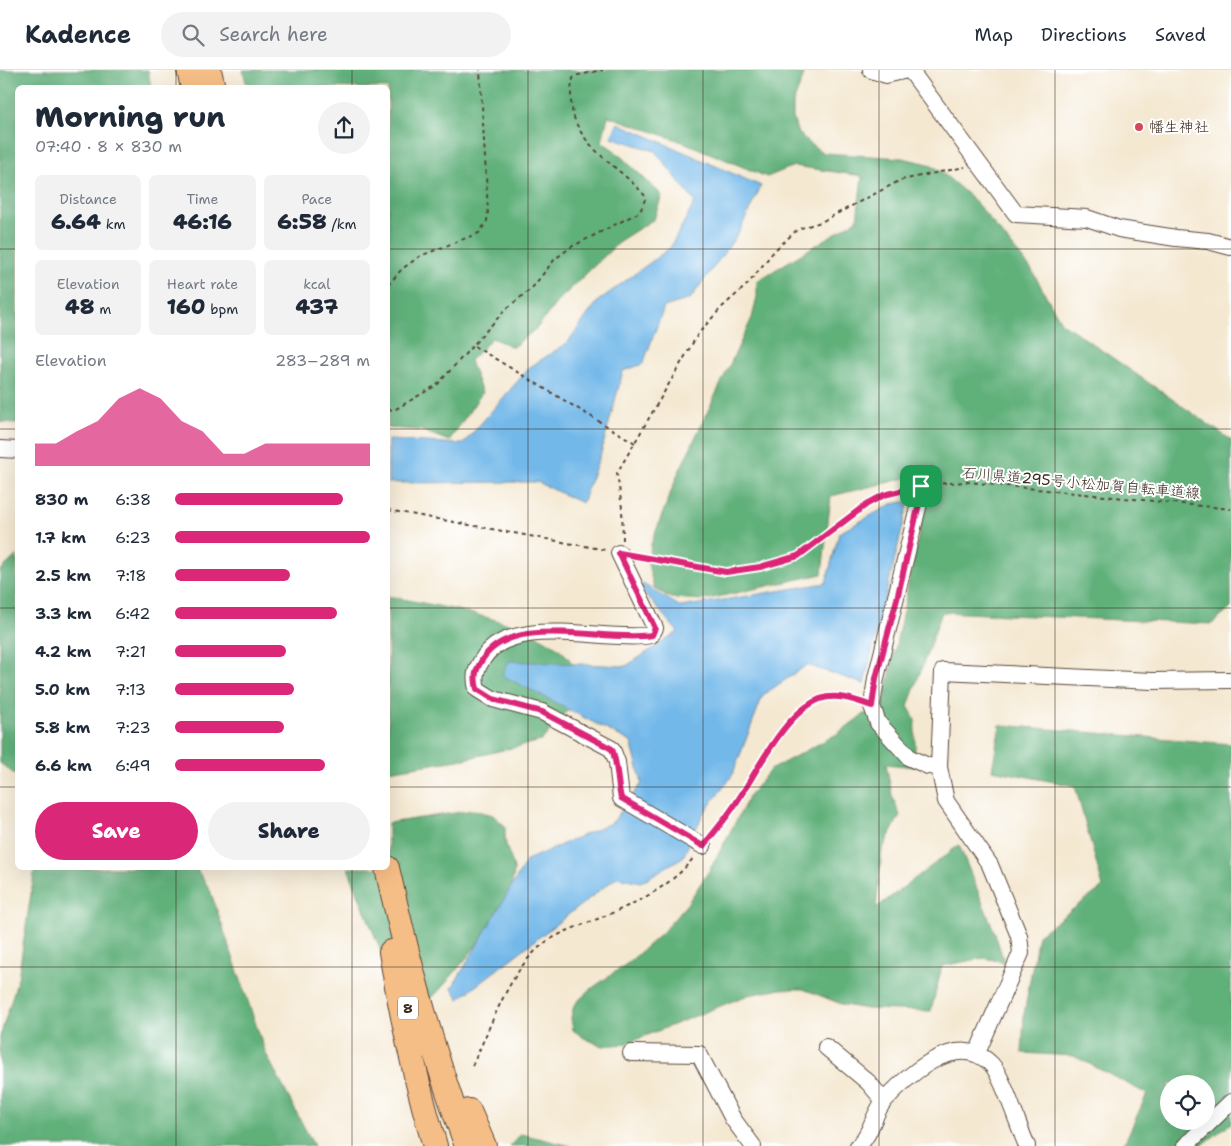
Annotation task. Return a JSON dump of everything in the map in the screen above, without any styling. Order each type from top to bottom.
[{"type":"highway","points":[[189,70],[192,85]]},
{"type":"highway","points":[[209,70],[212,85]]},
{"type":"highway","name":"8","points":[[372,870],[466,1146]]},
{"type":"highway","name":"8","points":[[387,870],[397,947],[450,1146]]},
{"type":"highway","points":[[397,947],[403,1021],[423,1108],[435,1146]]},
{"type":"highway","points":[[397,947],[484,1146]]},
{"type":"street","points":[[872,70],[886,75],[909,70],[1016,214],[1087,218],[1120,229],[1208,241],[1231,247]]},
{"type":"street","points":[[0,449],[15,450]]},
{"type":"street","points":[[921,486],[921,495],[897,599],[876,678],[872,706],[878,723],[910,758],[928,766],[939,767]]},
{"type":"street","points":[[621,553],[655,628],[652,635],[547,632],[506,640],[486,654],[475,671],[474,679],[477,689],[493,699],[542,712],[612,749],[616,762],[617,783],[621,798],[700,844]]},
{"type":"street","points":[[977,1052],[1021,953],[1019,936],[990,865],[946,800],[939,767],[943,671],[1152,681],[1231,680]]},
{"type":"street","points":[[826,1046],[868,1082],[884,1101]]},
{"type":"street","points":[[858,1146],[871,1129],[884,1101],[936,1058],[963,1051],[977,1052],[993,1066],[1027,1146]]},
{"type":"street","points":[[631,1053],[699,1054],[733,1119],[753,1146]]},
{"type":"street","points":[[1184,1146],[1231,1102]]},
{"type":"path","points":[[390,283],[402,269],[420,256],[479,233],[487,220],[480,70]]},
{"type":"path","points":[[390,409],[394,410],[437,385],[505,310],[532,288],[555,259],[571,247],[640,212],[646,197],[636,185],[582,137],[571,106],[571,83],[574,76],[603,70]]},
{"type":"path","points":[[621,553],[622,508],[617,473],[698,334],[721,308],[748,284],[774,251],[798,229],[821,222],[901,180],[980,164]]},
{"type":"path","points":[[474,346],[635,443]]},
{"type":"path","name":"石川県道295号小松加賀自転車道線","points":[[390,510],[726,572],[760,567],[798,556],[867,504],[884,495],[921,486],[968,482],[1231,509]]},
{"type":"path","points":[[472,1066],[517,973],[538,949],[562,933],[622,909],[664,885],[690,863],[700,844],[732,809],[781,733],[801,710],[821,699],[844,696],[872,706]]},
{"type":"green space","points":[[0,70],[148,70],[151,85],[15,85],[15,423],[0,422]]},
{"type":"green space","points":[[243,70],[780,70],[804,75],[793,103],[793,118],[797,131],[810,144],[824,153],[902,158],[925,163],[938,169],[973,199],[1031,269],[1061,322],[1231,440],[1231,608],[1212,624],[942,612],[908,706],[915,719],[915,767],[886,764],[892,795],[900,815],[882,850],[876,908],[959,845],[995,933],[1004,962],[984,958],[942,966],[931,1011],[867,1009],[844,1005],[803,989],[781,989],[748,995],[625,1044],[602,1046],[584,1038],[573,1030],[571,1018],[574,1005],[588,991],[628,963],[662,933],[687,904],[709,871],[750,795],[770,770],[837,734],[864,714],[882,712],[933,466],[919,475],[831,496],[822,574],[704,600],[671,598],[654,588],[648,564],[651,544],[677,476],[752,318],[757,297],[757,281],[857,220],[862,176],[794,166],[767,177],[683,142],[608,116],[602,142],[614,150],[662,195],[654,219],[621,240],[557,302],[537,328],[513,347],[492,338],[470,361],[482,393],[449,441],[420,430],[390,428],[390,85],[247,85]]},
{"type":"green space","points":[[15,557],[15,774],[0,763],[0,571]]},
{"type":"green space","points":[[390,596],[461,611],[517,627],[541,637],[561,650],[575,669],[577,700],[541,741],[465,759],[390,771]]},
{"type":"green space","points":[[1000,725],[1231,744],[1231,1123],[1201,1146],[1123,1146],[1147,1094],[1074,1056],[1022,1053],[1024,1014],[1038,935],[1103,887],[1075,786],[992,770]]},
{"type":"green space","points":[[474,810],[493,815],[505,826],[506,845],[514,868],[511,886],[491,924],[462,964],[421,1009],[396,990],[349,870],[390,870],[390,823]]},
{"type":"green space","points":[[35,870],[197,870],[210,890],[266,1054],[314,1146],[0,1146],[0,1037],[18,978]]},
{"type":"green space","points":[[521,1134],[571,1146],[510,1146]]},
{"type":"water","points":[[618,123],[761,186],[738,234],[690,299],[664,307],[643,364],[623,371],[601,453],[582,503],[537,482],[390,483],[390,440],[463,444],[530,367],[567,343],[598,301],[670,248],[695,202],[655,151],[611,137]]},
{"type":"water","points":[[909,501],[864,684],[807,665],[763,695],[732,776],[703,814],[683,857],[641,882],[617,877],[459,999],[452,988],[527,860],[613,822],[642,783],[631,742],[502,675],[509,661],[626,666],[678,632],[640,588],[643,584],[681,607],[826,583],[839,533],[892,504]]},
{"type":"place","name":"幡生神社","points":[[1139,127]]},
{"type":"route","points":[[921,486],[921,495],[897,599],[876,678],[872,706],[844,696],[821,699],[801,710],[781,733],[732,809],[703,846],[621,798],[617,783],[616,762],[612,749],[542,712],[493,699],[477,689],[474,679],[475,671],[486,654],[506,640],[547,632],[652,635],[655,628],[619,553],[726,572],[760,567],[798,556],[867,504],[884,495],[906,488],[921,486]]}]
